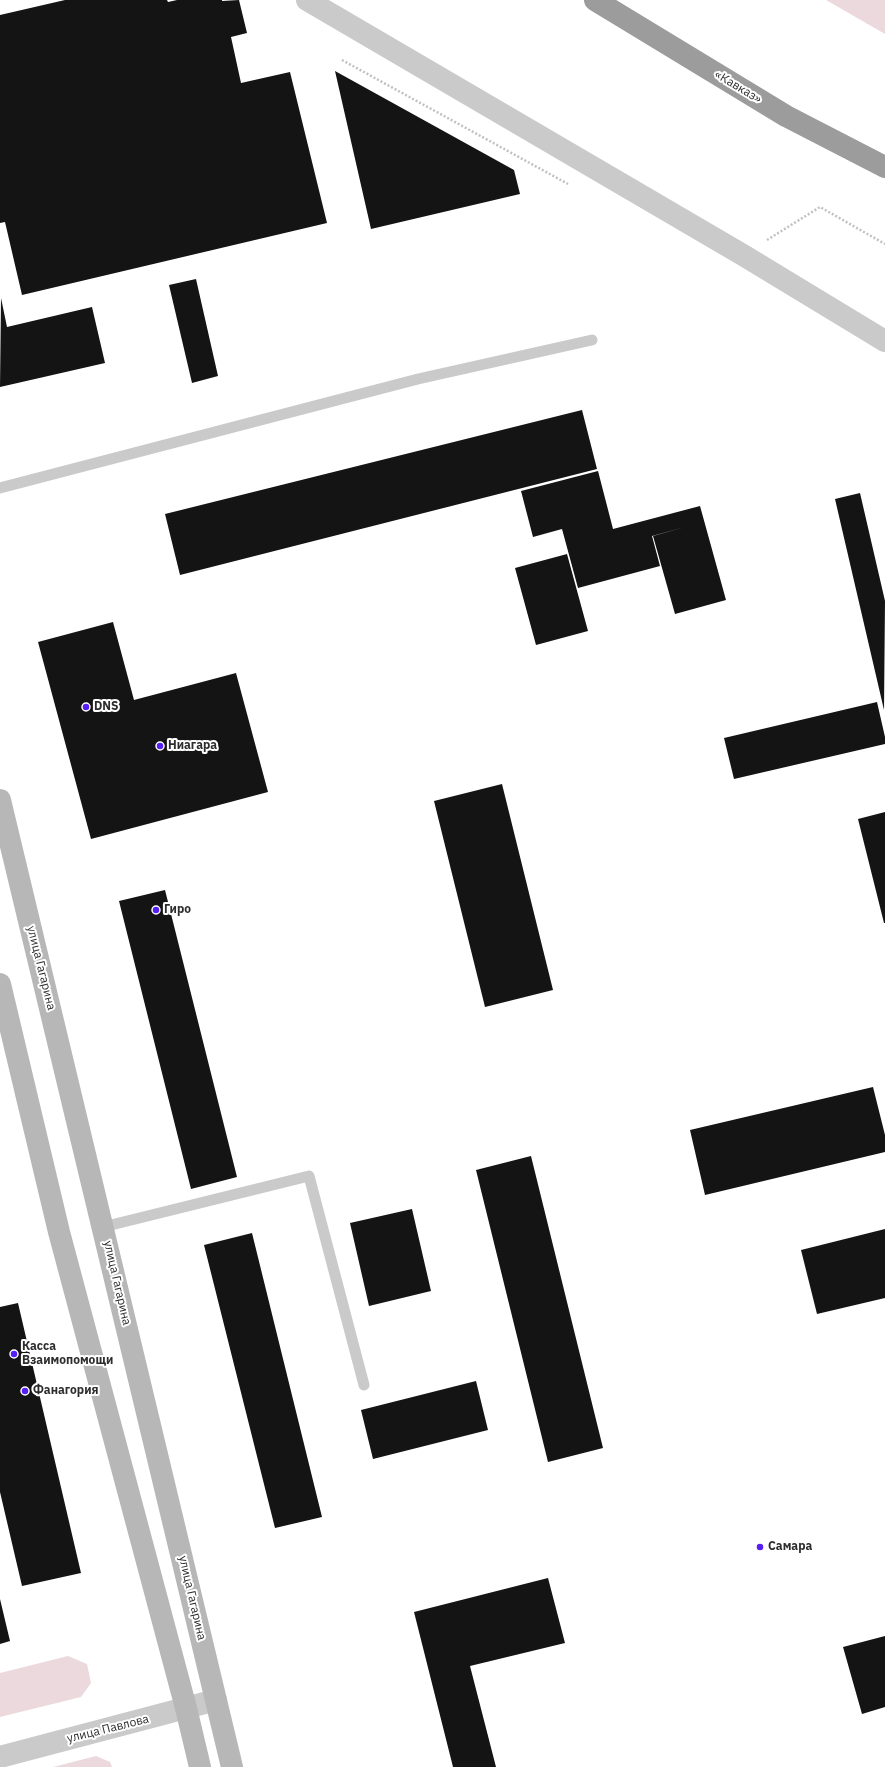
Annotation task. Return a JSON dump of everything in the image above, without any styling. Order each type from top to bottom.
[{"type":"highway","name":"«Кавказ»","points":[[595,0],[786,116],[885,166]]},
{"type":"main road","name":"улица Гагарина","points":[[0,800],[232,1767]]},
{"type":"main road","points":[[0,984],[59,1232],[186,1708],[200,1767]]},
{"type":"street","points":[[307,0],[743,255],[885,341]]},
{"type":"street","name":"улица Павлова","points":[[0,1757],[216,1700]]},
{"type":"lane","points":[[0,488],[418,379],[592,340]]},
{"type":"lane","points":[[103,1227],[309,1176],[364,1385]]},
{"type":"path","points":[[743,255],[820,207],[885,244]]},
{"type":"shaded area","points":[[826,0],[885,0],[885,34]]},
{"type":"shaded area","points":[[68,1656],[87,1664],[91,1683],[81,1697],[0,1717],[0,1673]]},
{"type":"shaded area","points":[[96,1756],[110,1762],[112,1767],[53,1767]]},
{"type":"building","points":[[65,0],[167,0],[168,2],[177,0],[239,0],[247,33],[231,37],[241,83],[290,72],[327,223],[22,295],[5,222],[0,223],[0,15]]},
{"type":"building","points":[[335,71],[514,170],[520,194],[371,229]]},
{"type":"building","points":[[196,279],[218,376],[192,383],[169,285]]},
{"type":"building","points":[[1,298],[7,327],[92,307],[105,363],[0,387]]},
{"type":"building","points":[[582,410],[597,469],[180,575],[165,514]]},
{"type":"building","points":[[598,471],[613,529],[700,506],[726,600],[675,614],[653,536],[685,527],[652,536],[660,566],[578,588],[562,529],[533,537],[521,491]]},
{"type":"building","points":[[860,493],[885,601],[884,710],[835,499]]},
{"type":"building","points":[[567,554],[588,631],[536,645],[515,568]]},
{"type":"building","name":"Ниагара","points":[[113,622],[134,700],[236,673],[268,792],[91,839],[38,642]]},
{"type":"building","points":[[877,702],[885,737],[885,744],[734,779],[724,738]]},
{"type":"building","points":[[502,784],[553,990],[485,1007],[434,801]]},
{"type":"building","points":[[885,812],[885,923],[884,923],[858,819]]},
{"type":"building","points":[[165,890],[237,1177],[191,1189],[119,901]]},
{"type":"building","points":[[873,1087],[885,1135],[885,1152],[705,1195],[690,1130]]},
{"type":"building","points":[[531,1156],[603,1448],[548,1462],[476,1170]]},
{"type":"building","points":[[412,1209],[431,1291],[369,1306],[350,1223]]},
{"type":"building","points":[[885,1229],[885,1298],[817,1314],[801,1250]]},
{"type":"building","points":[[252,1233],[322,1517],[275,1528],[204,1245]]},
{"type":"building","points":[[18,1303],[81,1573],[22,1586],[0,1492],[0,1307]]},
{"type":"building","points":[[476,1381],[488,1430],[373,1459],[361,1410]]},
{"type":"building","points":[[548,1578],[565,1643],[470,1666],[496,1767],[453,1767],[414,1612]]},
{"type":"building","points":[[0,1599],[10,1641],[0,1644]]},
{"type":"building","points":[[885,1636],[885,1707],[862,1714],[843,1647]]},
{"type":"place","name":"DNS","points":[[86,707]]},
{"type":"place","name":"Ниагара","points":[[160,746]]},
{"type":"place","name":"Гиро","points":[[156,910]]},
{"type":"place","name":"Касса Взаимопомощи","points":[[14,1354]]},
{"type":"place","name":"Фанагория","points":[[25,1391]]},
{"type":"place","name":"Самара","points":[[760,1547]]}]
